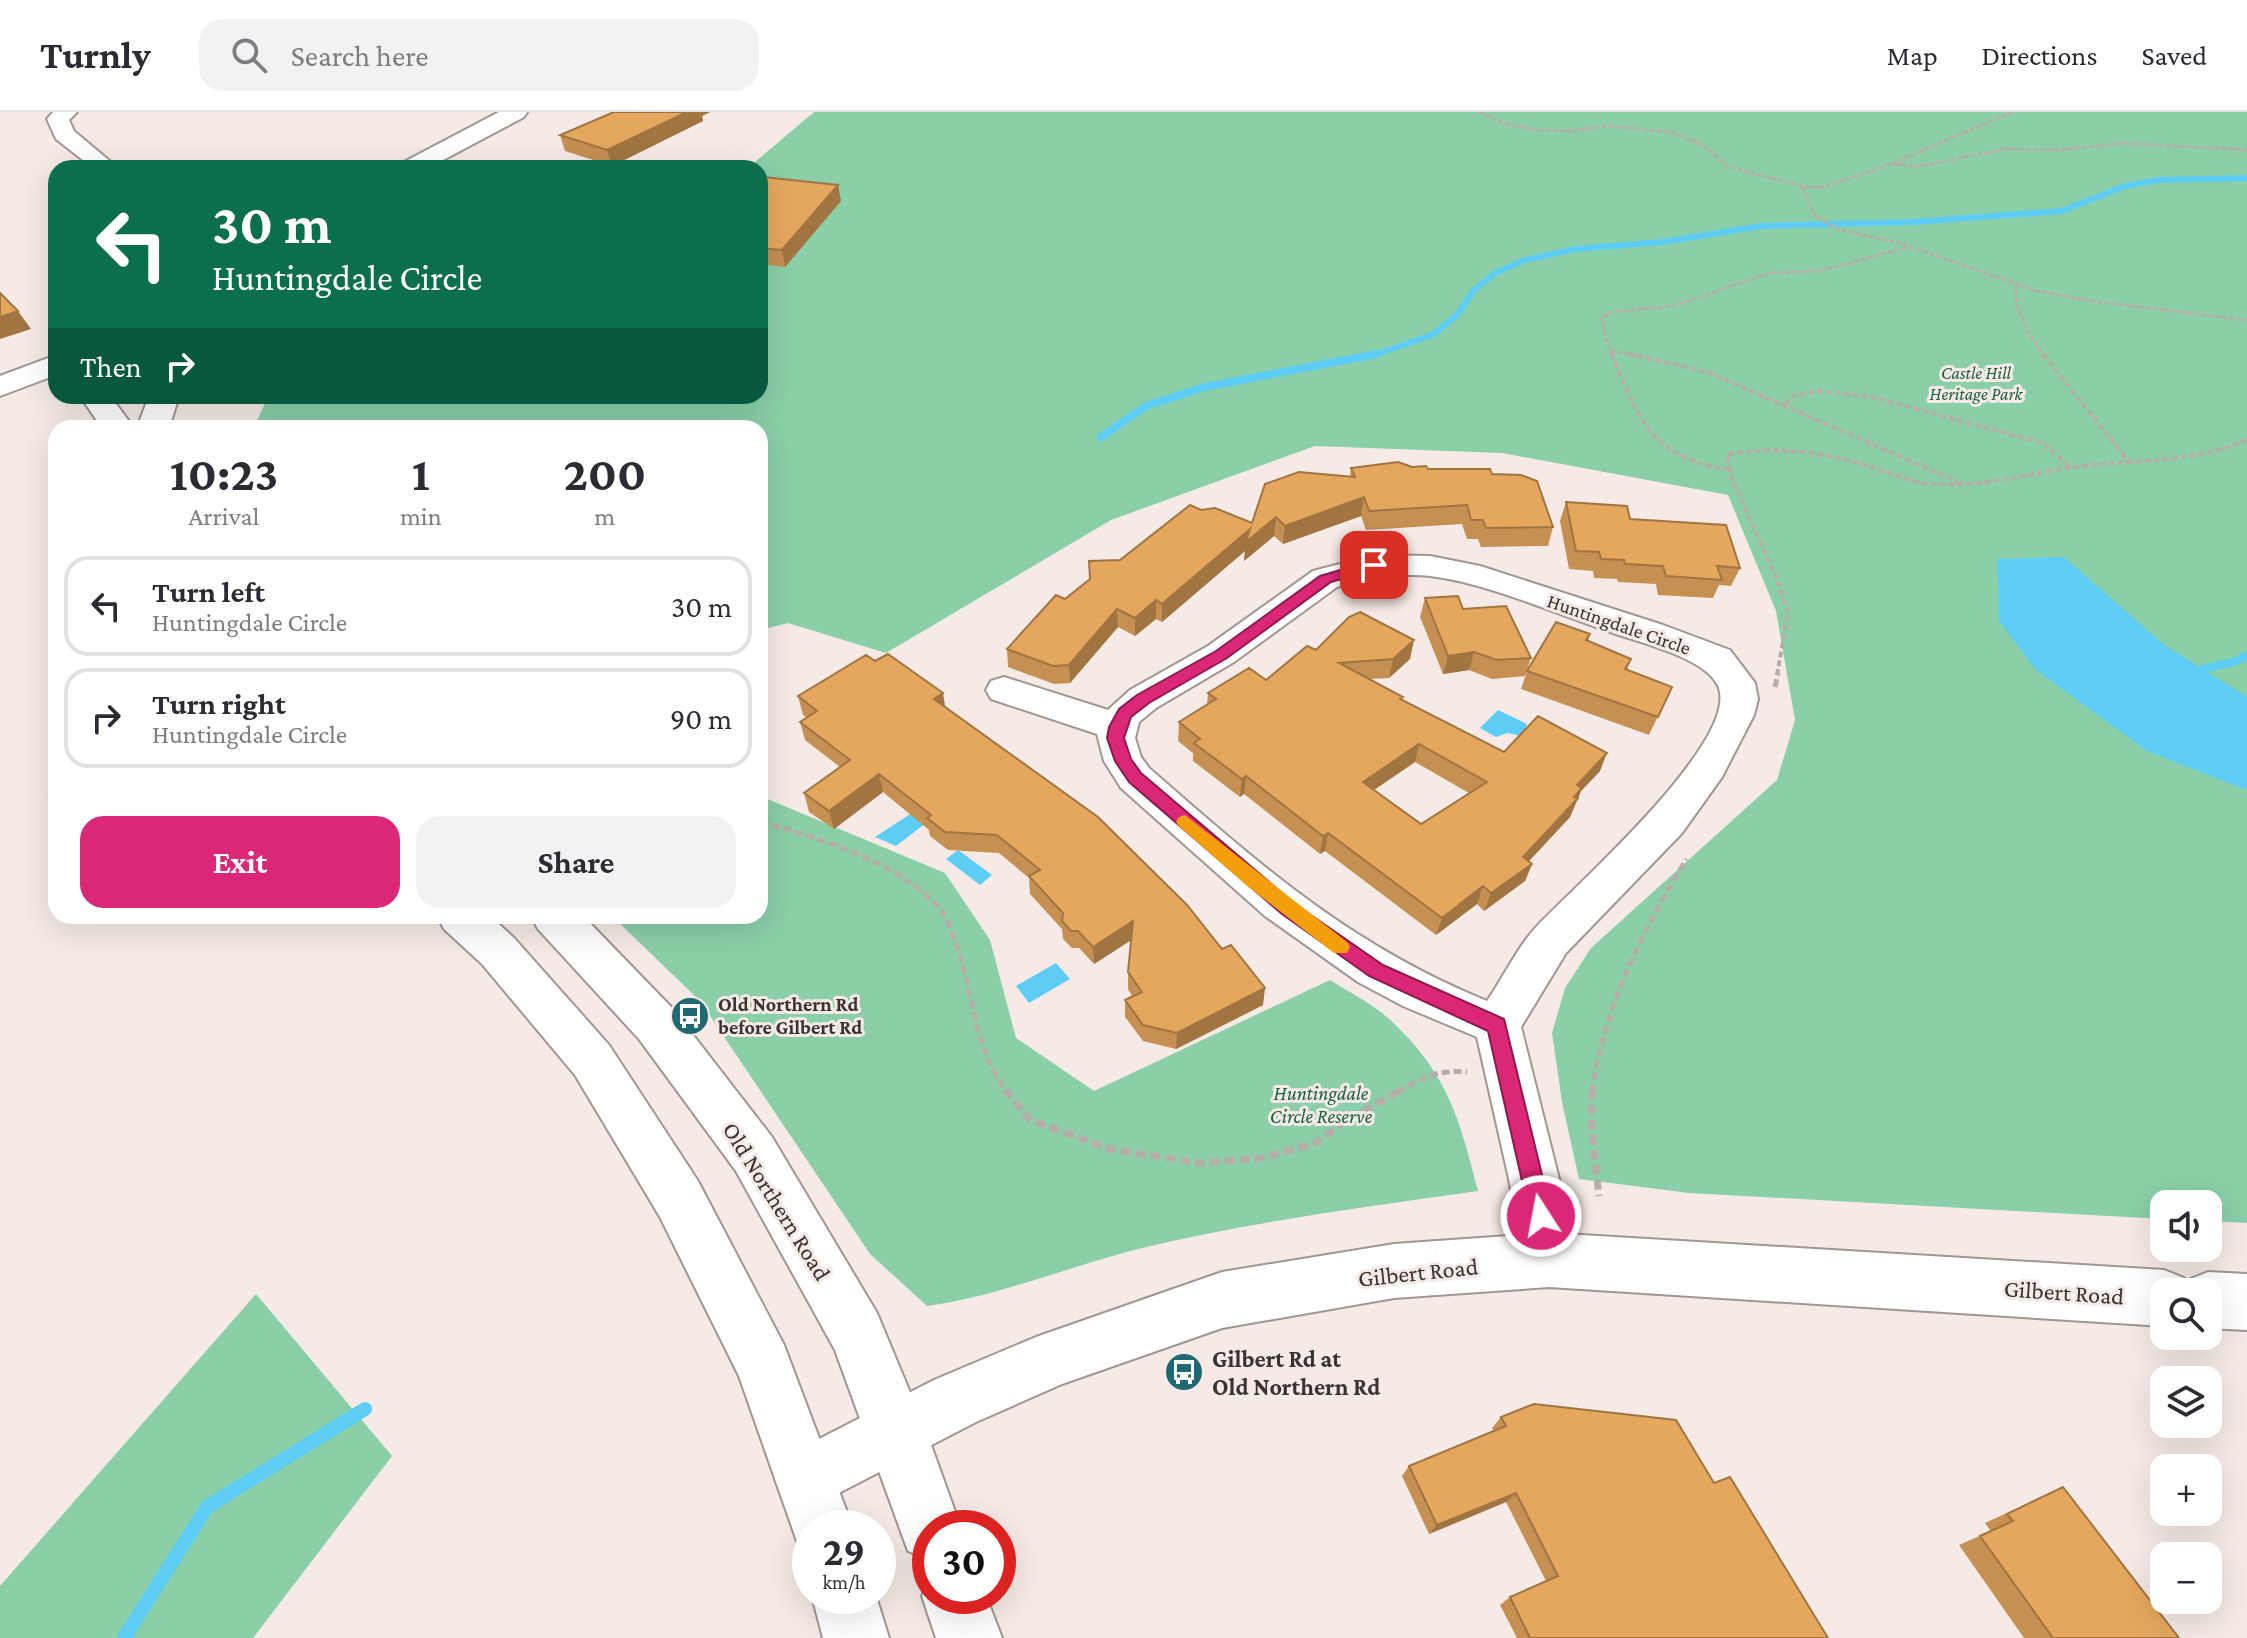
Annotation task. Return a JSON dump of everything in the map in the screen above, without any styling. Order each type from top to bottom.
[{"type":"main road","points":[[425,160],[516,112]]},
{"type":"main road","points":[[0,389],[48,368]]},
{"type":"main road","points":[[0,389],[48,377]]},
{"type":"main road","points":[[0,389],[48,383]]},
{"type":"main road","points":[[469,924],[498,951],[592,1060],[679,1199],[764,1365],[814,1503]]},
{"type":"main road","name":"Old Northern Road","points":[[562,924],[656,1024],[754,1154],[857,1333],[923,1510]]},
{"type":"main road","name":"Gilbert Road","points":[[814,1503],[896,1431],[1003,1378],[1222,1300],[1394,1271],[1549,1260],[2150,1297]]},
{"type":"main road","points":[[2222,1301],[2247,1302]]},
{"type":"main road","points":[[849,1614],[856,1638]]},
{"type":"main road","points":[[960,1614],[969,1638]]},
{"type":"street","points":[[66,112],[58,119],[64,134],[97,160]]},
{"type":"street","name":"Huntingdale Circle","points":[[1117,727],[1125,713],[1143,699],[1221,654],[1325,579],[1374,565],[1430,566],[1480,577],[1650,633],[1717,659],[1737,683],[1739,699],[1735,715],[1708,767],[1668,822],[1551,940],[1497,1025]]},
{"type":"street","points":[[1004,690],[1117,727],[1116,738],[1123,761],[1135,778],[1288,909],[1376,971],[1497,1025],[1534,1179],[1549,1260]]},
{"type":"path","points":[[1479,112],[1525,129],[1570,131],[1619,126],[1671,132],[1705,146],[1728,167],[1802,186],[1823,187],[1891,164],[2012,112]]},
{"type":"path","points":[[1891,164],[1918,167],[2003,149],[2060,150],[2123,143],[2247,150]]},
{"type":"path","points":[[1802,186],[1809,207],[1819,220],[1838,229],[1908,247],[2017,283],[2068,298],[2247,320]]},
{"type":"path","points":[[1729,469],[1694,464],[1661,443],[1644,421],[1600,327],[1601,318],[1611,312],[1653,310],[1770,273],[1820,271],[1908,247]]},
{"type":"path","points":[[2017,283],[2012,295],[2017,314],[2045,359],[2130,463]]},
{"type":"path","points":[[1611,351],[1640,354],[1707,372],[1964,485]]},
{"type":"path","points":[[1785,404],[1794,395],[1819,391],[1872,397],[2043,443],[2070,467]]},
{"type":"path","points":[[1773,696],[1788,613],[1729,469],[1727,455],[1748,449],[1792,449],[1841,458],[1920,483],[1964,485],[2070,467],[2187,458],[2233,447],[2247,440]]},
{"type":"path","points":[[768,824],[801,833],[902,875],[942,911],[965,973],[976,1024],[998,1081],[1030,1120],[1110,1149],[1198,1163],[1262,1158],[1315,1143],[1344,1122],[1430,1074]]},
{"type":"path","points":[[1599,1196],[1590,1110],[1603,1039],[1650,921],[1694,849]]},
{"type":"green space","name":"Castle Hill Heritage Park","points":[[814,112],[2247,112],[2247,1223],[2222,1222],[2222,1190],[2150,1190],[2150,1218],[1689,1193],[1579,1179],[1562,1102],[1552,1033],[1565,988],[1591,948],[1777,780],[1795,720],[1776,611],[1728,495],[1502,453],[1315,446],[1111,520],[886,653],[788,623],[768,628],[768,420],[258,420],[264,404],[768,404],[768,160],[757,160]]},
{"type":"green space","name":"Huntingdale Circle Reserve","points":[[768,799],[945,873],[990,940],[1016,1038],[1094,1091],[1330,980],[1381,1013],[1424,1057],[1457,1118],[1478,1191],[1307,1216],[1180,1239],[980,1295],[927,1306],[870,1254],[700,1001],[620,924],[768,924]]},
{"type":"green space","points":[[256,1294],[392,1456],[253,1638],[0,1638],[0,1586]]},
{"type":"water","points":[[2064,557],[2164,645],[2247,697],[2247,790],[2147,751],[2036,670],[1999,621],[1997,559]]},
{"type":"water","points":[[1498,710],[1527,724],[1521,736],[1507,733],[1496,737],[1480,728]]},
{"type":"water","points":[[921,807],[934,817],[896,846],[875,837]]},
{"type":"water","points":[[958,850],[992,875],[980,885],[946,859]]},
{"type":"water","points":[[1056,963],[1070,979],[1029,1003],[1016,986]]},
{"type":"building","points":[[614,112],[687,112],[607,150],[560,135]]},
{"type":"building","points":[[768,177],[838,185],[782,250],[768,249]]},
{"type":"building","points":[[0,293],[18,311],[0,317]]},
{"type":"building","points":[[1398,462],[1412,467],[1426,466],[1428,469],[1490,469],[1492,474],[1521,475],[1537,481],[1553,527],[1486,528],[1483,520],[1471,520],[1467,505],[1369,511],[1364,497],[1285,526],[1276,517],[1246,542],[1250,529],[1162,604],[1156,600],[1135,618],[1117,609],[1069,665],[1053,666],[1007,649],[1056,595],[1065,599],[1090,579],[1089,561],[1120,560],[1190,505],[1201,510],[1215,508],[1252,523],[1265,484],[1299,472],[1355,477],[1351,468]]},
{"type":"building","points":[[1566,502],[1627,506],[1630,519],[1726,525],[1740,568],[1717,566],[1722,580],[1666,576],[1663,566],[1625,564],[1624,560],[1601,559],[1599,552],[1576,551]]},
{"type":"building","points":[[1458,596],[1463,609],[1506,606],[1531,658],[1497,660],[1474,652],[1448,656],[1425,598]]},
{"type":"building","points":[[1360,612],[1414,640],[1393,659],[1339,663],[1403,697],[1400,699],[1504,752],[1538,716],[1607,753],[1577,785],[1582,788],[1574,797],[1578,798],[1523,857],[1532,864],[1491,893],[1483,886],[1442,918],[1328,833],[1323,836],[1246,776],[1242,779],[1194,743],[1200,739],[1179,722],[1216,699],[1208,693],[1249,668],[1266,680],[1307,646],[1316,650],[1349,617]],"holes":[[[1419,744],[1487,782],[1421,824],[1363,782]]]},
{"type":"building","points":[[1556,622],[1590,634],[1586,640],[1631,659],[1625,669],[1672,687],[1658,717],[1527,671]]},
{"type":"building","points":[[888,654],[943,693],[934,699],[1098,817],[1187,905],[1222,949],[1231,945],[1265,988],[1177,1033],[1143,1025],[1125,1000],[1142,992],[1128,972],[1133,921],[1093,947],[1078,931],[1071,931],[1062,921],[1063,913],[1029,876],[1040,870],[997,835],[945,832],[927,818],[931,815],[879,774],[829,811],[804,793],[850,760],[800,722],[817,711],[798,696],[866,655],[875,661]]},
{"type":"building","points":[[1534,1404],[1676,1420],[1714,1483],[1730,1477],[1828,1638],[1530,1638],[1510,1597],[1558,1576],[1516,1493],[1437,1525],[1409,1466],[1506,1426],[1501,1417]]},
{"type":"building","points":[[2063,1487],[2150,1600],[2150,1614],[2161,1614],[2179,1638],[2053,1638],[1980,1536],[2013,1521],[2007,1514]]},
{"type":"waterway","points":[[1372,356],[1434,334],[1458,314],[1474,290],[1495,273],[1525,260],[1576,249],[1662,242],[1762,226],[1913,222],[2062,211],[2125,186],[2158,180],[2247,178]]},
{"type":"waterway","points":[[1101,437],[1146,406],[1205,387],[1377,354]]},
{"type":"waterway","points":[[2203,669],[2237,661],[2247,655]]},
{"type":"waterway","points":[[124,1638],[207,1507],[365,1409]]},
{"type":"slow traffic","points":[[1185,822],[1288,909],[1341,947]]},
{"type":"place","name":"Old Northern Rd before Gilbert Rd","points":[[690,1016]]},
{"type":"place","name":"Gilbert Rd at Old Northern Rd","points":[[1184,1372]]},
{"type":"route","points":[[1374,565],[1325,579],[1221,654],[1143,699],[1125,713],[1117,727],[1116,738],[1123,761],[1135,778],[1288,909],[1376,971],[1497,1025],[1541,1216]]}]
